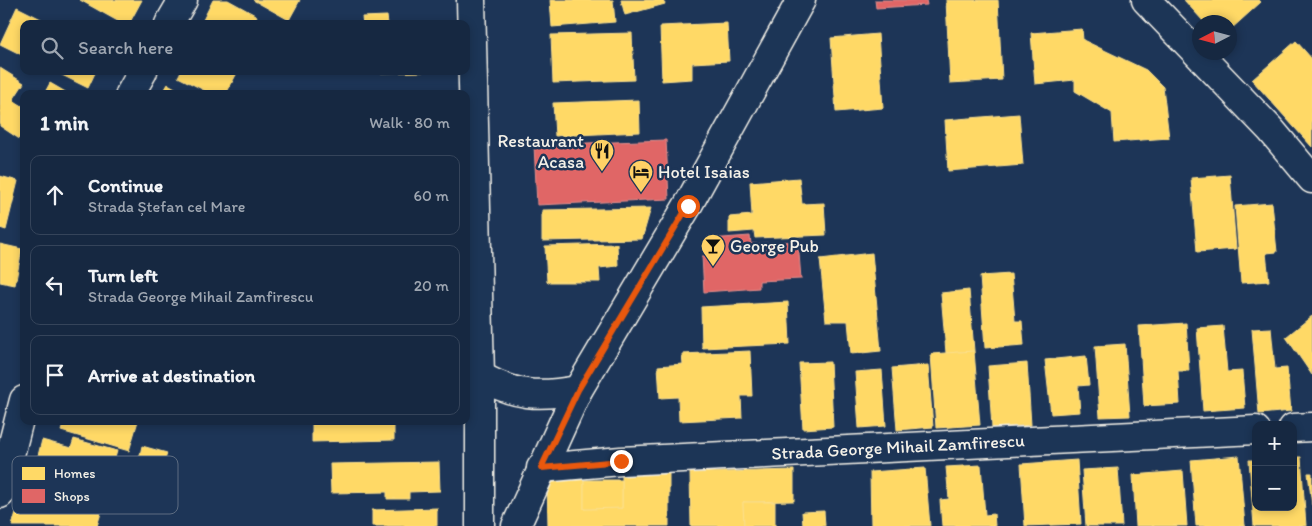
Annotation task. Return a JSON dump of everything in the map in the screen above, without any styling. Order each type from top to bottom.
[{"type":"street","points":[[171,20],[183,0]]},
{"type":"street","points":[[471,0],[480,376],[480,526]]},
{"type":"street","points":[[516,526],[578,390],[688,206],[802,0]]},
{"type":"street","points":[[1146,0],[1271,130],[1312,179]]},
{"type":"street","points":[[132,90],[141,75]]},
{"type":"street","points":[[480,376],[498,386],[526,395],[551,395],[578,390]]},
{"type":"street","points":[[0,494],[20,416]]},
{"type":"street","points":[[1297,428],[1312,427]]},
{"type":"street","name":"Strada George Mihail Zamfirescu","points":[[541,468],[621,461],[1252,430]]},
{"type":"building: Homes","points":[[80,0],[142,0],[131,20],[116,20]]},
{"type":"building: Homes","points":[[213,0],[228,0],[257,16],[255,20],[203,20]]},
{"type":"building: Homes","points":[[253,0],[300,0],[289,20]]},
{"type":"building: Homes","points":[[550,0],[613,0],[615,22],[552,27]]},
{"type":"building: Homes","points":[[621,0],[663,0],[665,4],[625,15]]},
{"type":"building: Homes","points":[[946,0],[998,0],[1002,80],[950,83]]},
{"type":"building: Homes","points":[[1184,0],[1259,0],[1261,2],[1237,24],[1237,15],[1198,15]]},
{"type":"building: Homes","points":[[17,7],[43,20],[20,20],[20,54],[0,44]]},
{"type":"building: Homes","points":[[387,16],[388,20],[362,20],[362,17]]},
{"type":"building: Homes","points":[[727,23],[729,61],[692,63],[692,79],[662,81],[660,26]]},
{"type":"building: Homes","points":[[1082,29],[1083,40],[1146,70],[1163,87],[1169,138],[1114,142],[1112,113],[1075,91],[1075,80],[1035,84],[1031,33]]},
{"type":"building: Homes","points":[[632,33],[634,80],[553,83],[551,35]]},
{"type":"building: Homes","points":[[878,34],[883,108],[836,112],[831,38]]},
{"type":"building: Homes","points":[[1296,41],[1312,59],[1312,147],[1252,80]]},
{"type":"building: Homes","points":[[0,68],[24,83],[13,100],[20,104],[20,139],[0,126]]},
{"type":"building: Homes","points":[[62,75],[94,75],[88,88]]},
{"type":"building: Homes","points":[[179,75],[236,75],[228,90],[204,90],[178,77]]},
{"type":"building: Homes","points":[[50,83],[62,90],[46,90]]},
{"type":"building: Homes","points":[[168,84],[179,90],[164,90]]},
{"type":"building: Homes","points":[[639,100],[640,132],[555,136],[553,103]]},
{"type":"building: Homes","points":[[1019,114],[1023,165],[948,171],[945,120]]},
{"type":"building: Homes","points":[[1230,175],[1236,249],[1197,252],[1191,178]]},
{"type":"building: Homes","points":[[0,176],[18,181],[6,230],[0,228]]},
{"type":"building: Homes","points":[[799,178],[802,204],[824,203],[826,235],[755,238],[754,231],[729,233],[729,217],[752,215],[750,182]]},
{"type":"building: Homes","points":[[1272,203],[1277,252],[1266,253],[1269,281],[1241,283],[1235,206]]},
{"type":"building: Homes","points":[[651,208],[642,239],[542,241],[542,210]]},
{"type":"building: Homes","points":[[0,244],[20,249],[15,285],[0,282]]},
{"type":"building: Homes","points":[[617,244],[618,266],[599,268],[600,282],[547,282],[545,246]]},
{"type":"building: Homes","points":[[872,253],[881,351],[851,354],[848,321],[826,321],[820,259]]},
{"type":"building: Homes","points":[[1011,274],[1015,321],[1022,321],[1024,345],[985,348],[980,276]]},
{"type":"building: Homes","points":[[969,290],[974,351],[946,353],[941,293]]},
{"type":"building: Homes","points":[[788,302],[790,344],[702,348],[701,307]]},
{"type":"building: Homes","points":[[1312,316],[1312,375],[1286,337]]},
{"type":"building: Homes","points":[[1186,323],[1189,371],[1178,371],[1180,404],[1144,406],[1139,326]]},
{"type":"building: Homes","points":[[1223,326],[1227,372],[1242,371],[1245,408],[1203,411],[1197,328]]},
{"type":"building: Homes","points":[[1271,328],[1275,369],[1287,368],[1291,411],[1259,414],[1252,329]]},
{"type":"building: Homes","points":[[1125,344],[1130,416],[1100,417],[1095,346]]},
{"type":"building: Homes","points":[[750,351],[752,396],[741,396],[742,418],[679,421],[678,397],[660,398],[658,366],[683,364],[682,354]]},
{"type":"building: Homes","points":[[974,351],[980,425],[936,428],[931,354]]},
{"type":"building: Homes","points":[[1086,356],[1089,385],[1078,386],[1080,412],[1051,414],[1045,360]]},
{"type":"building: Homes","points":[[830,362],[833,427],[803,429],[799,363]]},
{"type":"building: Homes","points":[[1027,363],[1031,425],[992,428],[988,366]]},
{"type":"building: Homes","points":[[928,365],[933,427],[897,430],[892,368]]},
{"type":"building: Homes","points":[[882,370],[886,426],[859,428],[855,372]]},
{"type":"building: Homes","points":[[63,425],[137,425],[129,451],[61,431]]},
{"type":"building: Homes","points":[[312,425],[394,425],[394,440],[312,442]]},
{"type":"building: Homes","points":[[74,439],[117,451],[116,456],[38,456],[42,440],[71,448]]},
{"type":"building: Homes","points":[[142,446],[167,453],[166,456],[140,456]]},
{"type":"building: Homes","points":[[1239,456],[1245,526],[1196,526],[1191,460]]},
{"type":"building: Homes","points":[[1297,457],[1301,457],[1306,526],[1254,526],[1253,511],[1297,511]]},
{"type":"building: Homes","points":[[1077,460],[1081,524],[1025,526],[1021,464]]},
{"type":"building: Homes","points":[[1249,460],[1252,460],[1252,500]]},
{"type":"building: Homes","points":[[439,462],[440,491],[409,492],[409,499],[387,499],[387,492],[331,493],[330,464]]},
{"type":"building: Homes","points":[[981,465],[985,515],[994,514],[995,526],[942,526],[940,500],[949,499],[946,467]]},
{"type":"building: Homes","points":[[925,468],[930,526],[871,526],[870,472]]},
{"type":"building: Homes","points":[[1118,468],[1122,526],[1086,526],[1082,470]]},
{"type":"building: Homes","points":[[622,469],[669,469],[669,526],[548,526],[547,480],[584,480],[584,509],[622,508]]},
{"type":"building: Homes","points":[[794,470],[794,501],[743,502],[744,526],[691,526],[690,473]]},
{"type":"building: Homes","points":[[1183,471],[1187,526],[1136,526],[1133,475]]},
{"type":"building: Homes","points":[[1308,473],[1312,473],[1312,505]]},
{"type":"building: Homes","points":[[584,480],[622,480],[622,508],[584,509]]},
{"type":"building: Homes","points":[[743,502],[775,502],[775,526],[744,526]]},
{"type":"building: Homes","points":[[437,508],[437,526],[372,526],[372,510]]},
{"type":"building: Homes","points":[[824,511],[825,526],[803,526],[802,512]]},
{"type":"building: Homes","points":[[16,514],[101,514],[97,526],[12,526]]},
{"type":"building: Shops","points":[[875,0],[926,0],[927,5],[876,8]]},
{"type":"building: Shops","name":"Restaurant Acasa","points":[[666,140],[669,199],[537,205],[534,145]]},
{"type":"building: Shops","points":[[750,236],[751,244],[798,241],[801,279],[759,281],[759,288],[704,292],[702,256],[710,256],[709,239]]},
{"type":"place","name":"Restaurant Acasa","points":[[602,172]]},
{"type":"place","name":"Hotel Isaias","points":[[641,193]]},
{"type":"place","name":"George Pub","points":[[713,267]]},
{"type":"route","points":[[621,461],[541,468],[578,390],[688,206]]}]
